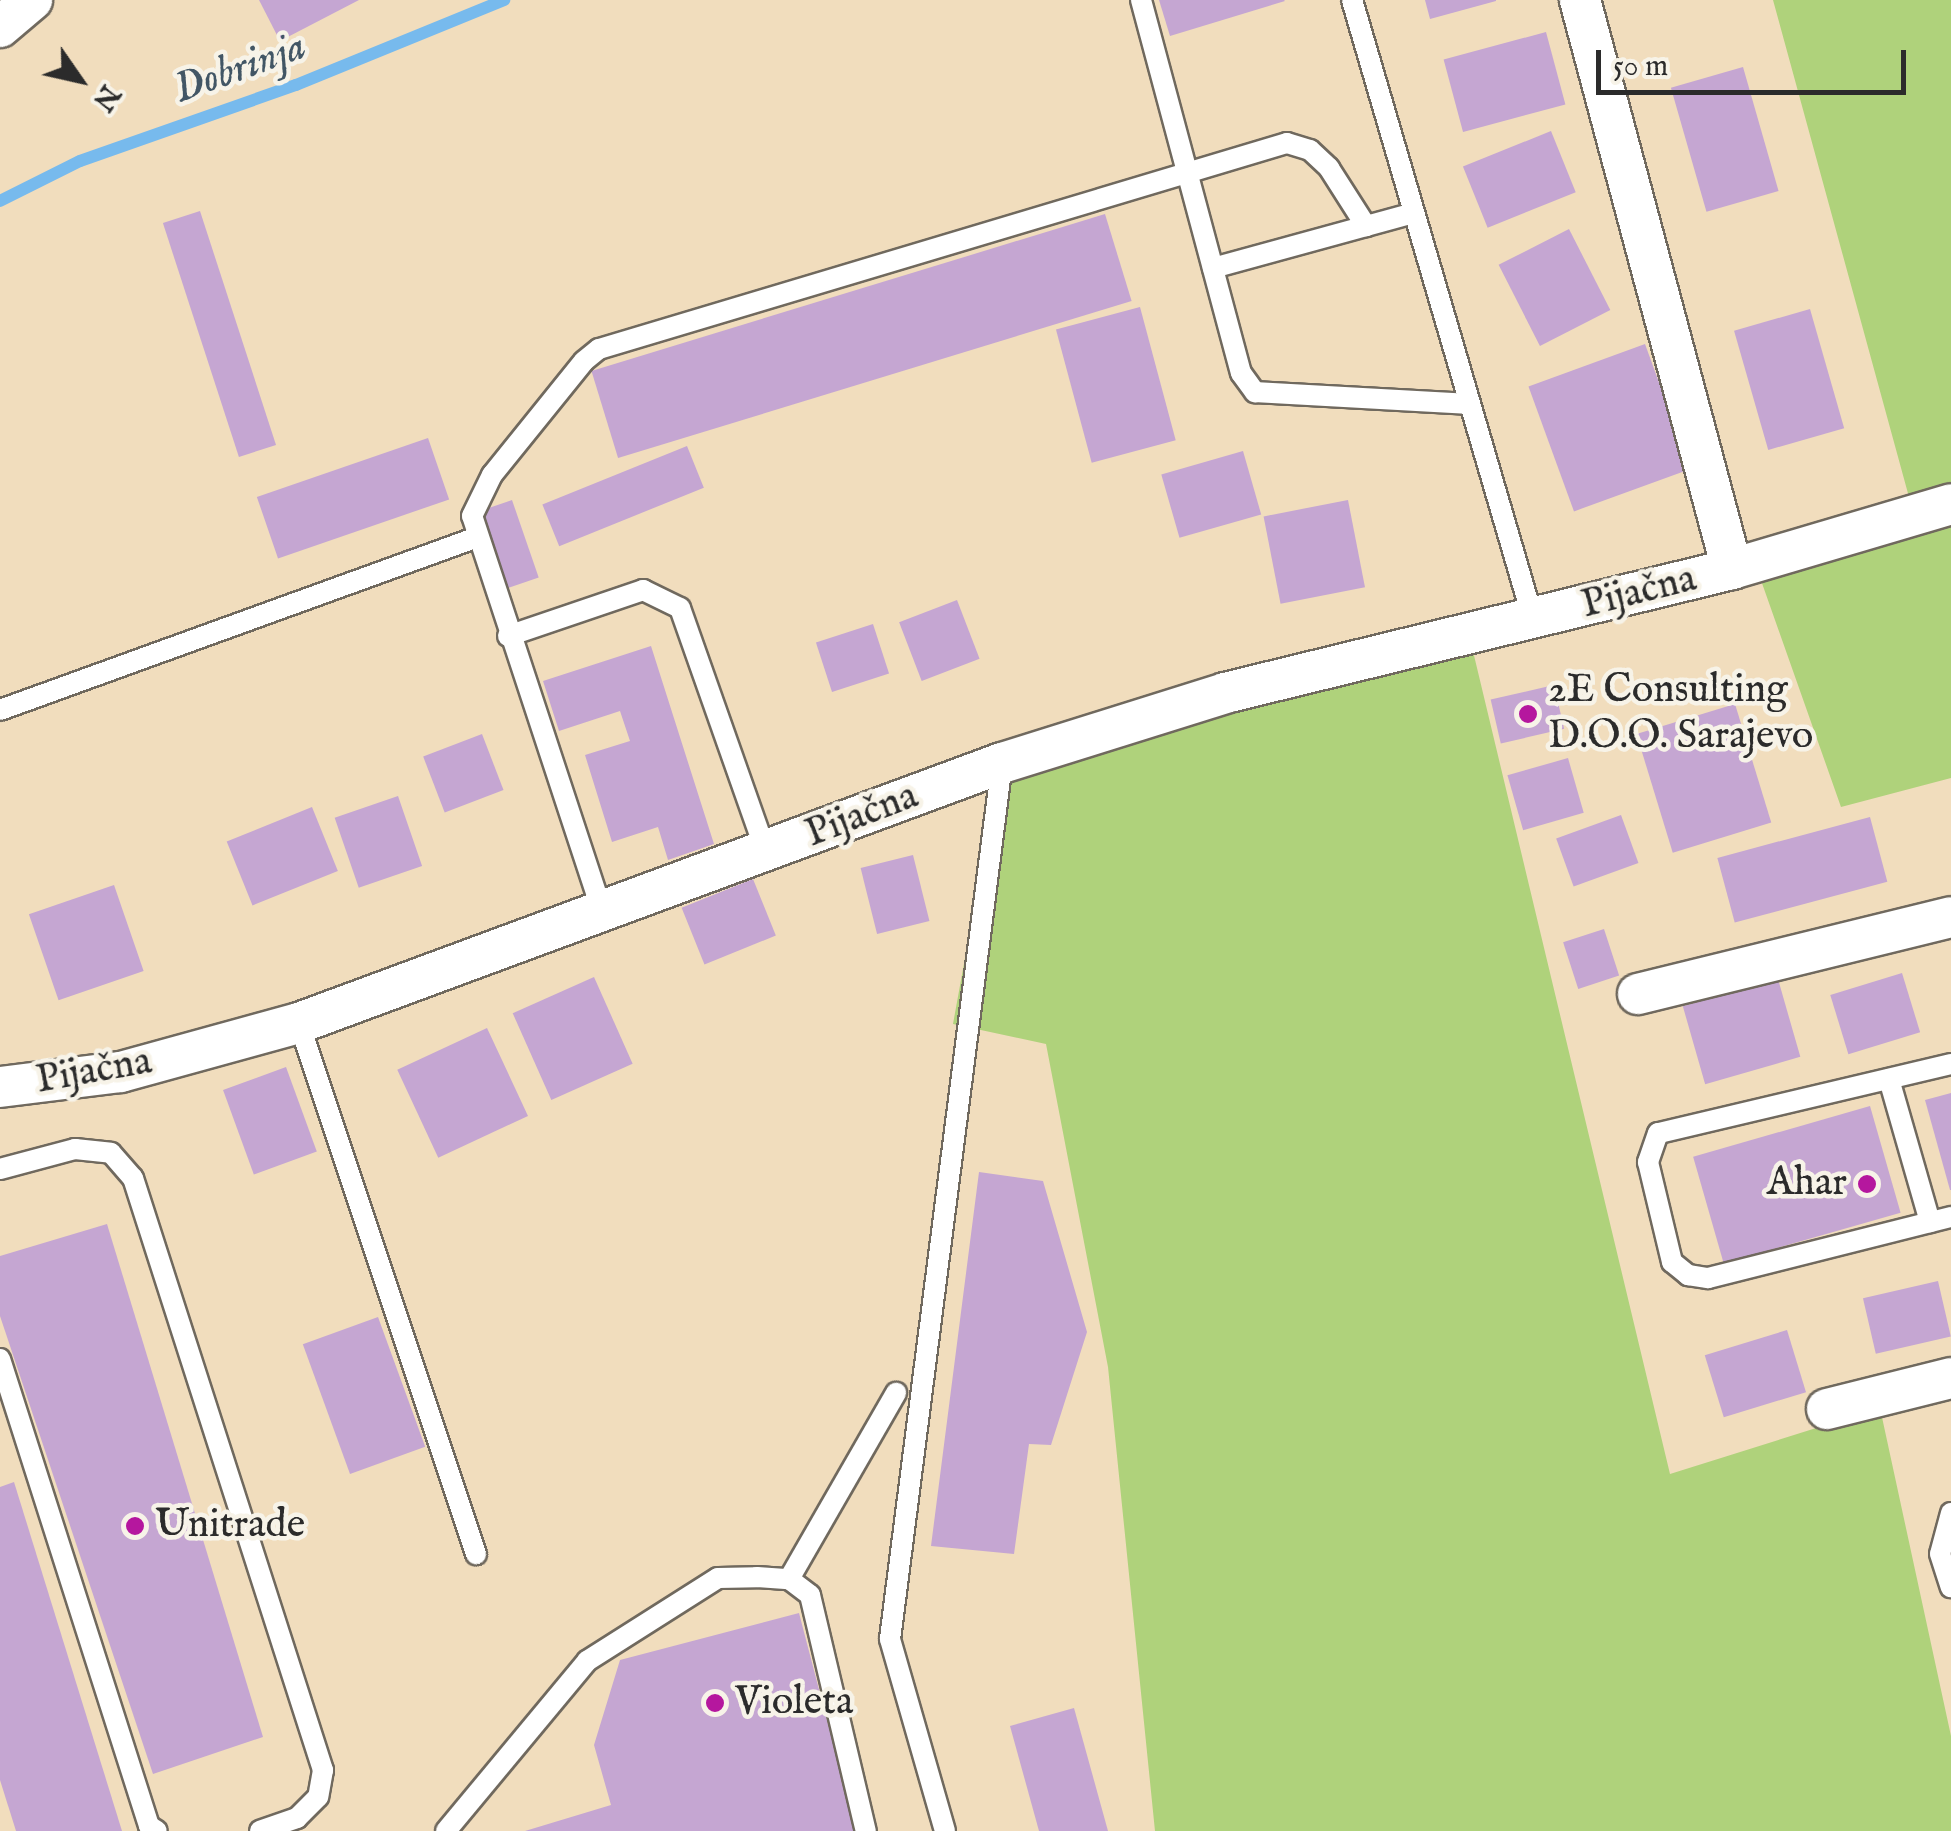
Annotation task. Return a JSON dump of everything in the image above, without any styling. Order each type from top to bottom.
[{"type":"street","points":[[0,27],[32,0]]},
{"type":"street","name":"Pijačna","points":[[1580,0],[1732,569]]},
{"type":"street","name":"Pijačna","points":[[0,1087],[121,1072],[299,1023],[604,915],[1002,763],[1225,693],[1732,569],[1951,504]]},
{"type":"street","points":[[1638,994],[1951,916]]},
{"type":"street","points":[[1827,1410],[1951,1378]]},
{"type":"lane","points":[[1140,0],[1242,373],[1255,392],[1470,404]]},
{"type":"lane","points":[[1352,0],[1533,620]]},
{"type":"lane","points":[[604,915],[475,538],[472,516],[492,476],[599,349],[1188,168],[1287,143],[1310,150],[1366,226]]},
{"type":"lane","points":[[1213,268],[1414,213]]},
{"type":"lane","points":[[0,710],[475,538]]},
{"type":"lane","points":[[508,636],[643,590],[680,608],[766,852]]},
{"type":"lane","points":[[945,1831],[890,1639],[1002,763]]},
{"type":"lane","points":[[299,1023],[476,1554]]},
{"type":"lane","points":[[1889,1078],[1941,1219],[1708,1278],[1688,1275],[1672,1262],[1648,1162],[1658,1133],[1889,1078],[1951,1064]]},
{"type":"lane","points":[[0,1169],[76,1149],[110,1153],[133,1178],[323,1770],[318,1797],[297,1818],[260,1831]]},
{"type":"lane","points":[[0,1359],[149,1826],[157,1831]]},
{"type":"lane","points":[[789,1579],[896,1393]]},
{"type":"lane","points":[[1951,1513],[1940,1554],[1951,1587]]},
{"type":"lane","points":[[446,1831],[587,1661],[718,1578],[789,1579],[810,1596],[866,1831]]},
{"type":"green space","points":[[1773,0],[1951,0],[1951,778],[1841,807],[1751,552],[1915,519]]},
{"type":"green space","points":[[1466,622],[1670,1474],[1880,1408],[1951,1736],[1951,1831],[1155,1831],[1108,1367],[1046,1044],[953,1024],[1000,766]]},
{"type":"building","points":[[259,0],[359,0],[280,41]]},
{"type":"building","points":[[1159,0],[1284,0],[1285,1],[1170,36]]},
{"type":"building","points":[[1425,0],[1496,0],[1496,1],[1430,19]]},
{"type":"building","points":[[1546,32],[1565,104],[1463,132],[1444,59]]},
{"type":"building","points":[[1743,67],[1779,191],[1706,212],[1671,88]]},
{"type":"building","points":[[1551,131],[1576,192],[1488,228],[1463,167]]},
{"type":"building","points":[[200,211],[276,445],[239,457],[163,223]]},
{"type":"building","points":[[1105,214],[1132,301],[618,458],[591,371]]},
{"type":"building","points":[[1569,229],[1610,310],[1540,346],[1499,265]]},
{"type":"building","points":[[1140,307],[1176,440],[1092,463],[1056,330]]},
{"type":"building","points":[[1810,309],[1844,428],[1768,450],[1734,331]]},
{"type":"building","points":[[1645,344],[1690,469],[1574,511],[1528,386]]},
{"type":"building","points":[[428,438],[449,499],[278,558],[257,497]]},
{"type":"building","points":[[687,446],[704,488],[559,546],[542,504]]},
{"type":"building","points":[[1243,451],[1261,514],[1179,538],[1161,474]]},
{"type":"building","points":[[512,500],[539,578],[506,589],[479,511]]},
{"type":"building","points":[[1348,500],[1365,587],[1281,604],[1264,516]]},
{"type":"building","points":[[957,600],[980,659],[922,681],[899,622]]},
{"type":"building","points":[[873,624],[889,673],[832,692],[816,643]]},
{"type":"building","points":[[651,646],[714,844],[668,860],[658,827],[612,842],[585,755],[630,741],[620,711],[559,731],[543,681]]},
{"type":"building","points":[[1554,685],[1564,729],[1501,743],[1491,700]]},
{"type":"building","points":[[1735,704],[1771,823],[1673,853],[1637,734]]},
{"type":"building","points":[[482,734],[504,790],[445,813],[423,757]]},
{"type":"building","points":[[1568,758],[1584,813],[1523,830],[1507,775]]},
{"type":"building","points":[[398,796],[422,866],[359,888],[335,818]]},
{"type":"building","points":[[312,807],[338,871],[253,905],[227,841]]},
{"type":"building","points":[[1621,815],[1638,863],[1574,887],[1556,839]]},
{"type":"building","points":[[1870,817],[1887,882],[1735,923],[1717,858]]},
{"type":"building","points":[[913,855],[929,921],[877,934],[861,868]]},
{"type":"building","points":[[753,879],[776,936],[704,964],[682,908]]},
{"type":"building","points":[[114,885],[144,971],[59,1000],[29,914]]},
{"type":"building","points":[[1604,929],[1619,976],[1578,989],[1563,942]]},
{"type":"building","points":[[1902,973],[1920,1032],[1848,1054],[1830,995]]},
{"type":"building","points":[[594,977],[633,1064],[551,1100],[513,1013]]},
{"type":"building","points":[[1778,979],[1800,1057],[1705,1084],[1683,1006]]},
{"type":"building","points":[[487,1028],[528,1116],[438,1158],[397,1070]]},
{"type":"building","points":[[286,1067],[317,1152],[254,1174],[223,1090]]},
{"type":"building","points":[[1951,1093],[1951,1190],[1950,1190],[1925,1100]]},
{"type":"building","points":[[1870,1106],[1901,1213],[1724,1263],[1693,1157]]},
{"type":"building","points":[[979,1172],[1043,1181],[1087,1332],[1051,1445],[1029,1444],[1014,1554],[931,1546]]},
{"type":"building","name":"Unitrade","points":[[107,1224],[263,1737],[153,1774],[0,1316],[0,1256]]},
{"type":"building","points":[[1938,1281],[1951,1337],[1876,1354],[1863,1298]]},
{"type":"building","points":[[378,1317],[425,1447],[350,1474],[303,1344]]},
{"type":"building","points":[[1787,1330],[1806,1392],[1724,1417],[1705,1355]]},
{"type":"building","points":[[14,1482],[122,1831],[16,1831],[0,1780],[0,1487]]},
{"type":"building","name":"Violeta","points":[[799,1613],[856,1831],[525,1831],[611,1805],[594,1745],[620,1660]]},
{"type":"building","points":[[1074,1708],[1108,1831],[1039,1831],[1010,1726]]},
{"type":"waterway","name":"Dobrinja","points":[[0,201],[80,161],[296,85],[504,0]]},
{"type":"place","name":"2E Consulting D.O.O. Sarajevo","points":[[1528,714]]},
{"type":"place","name":"Ahar","points":[[1867,1184]]},
{"type":"place","name":"Unitrade","points":[[135,1526]]},
{"type":"place","name":"Violeta","points":[[715,1703]]}]
